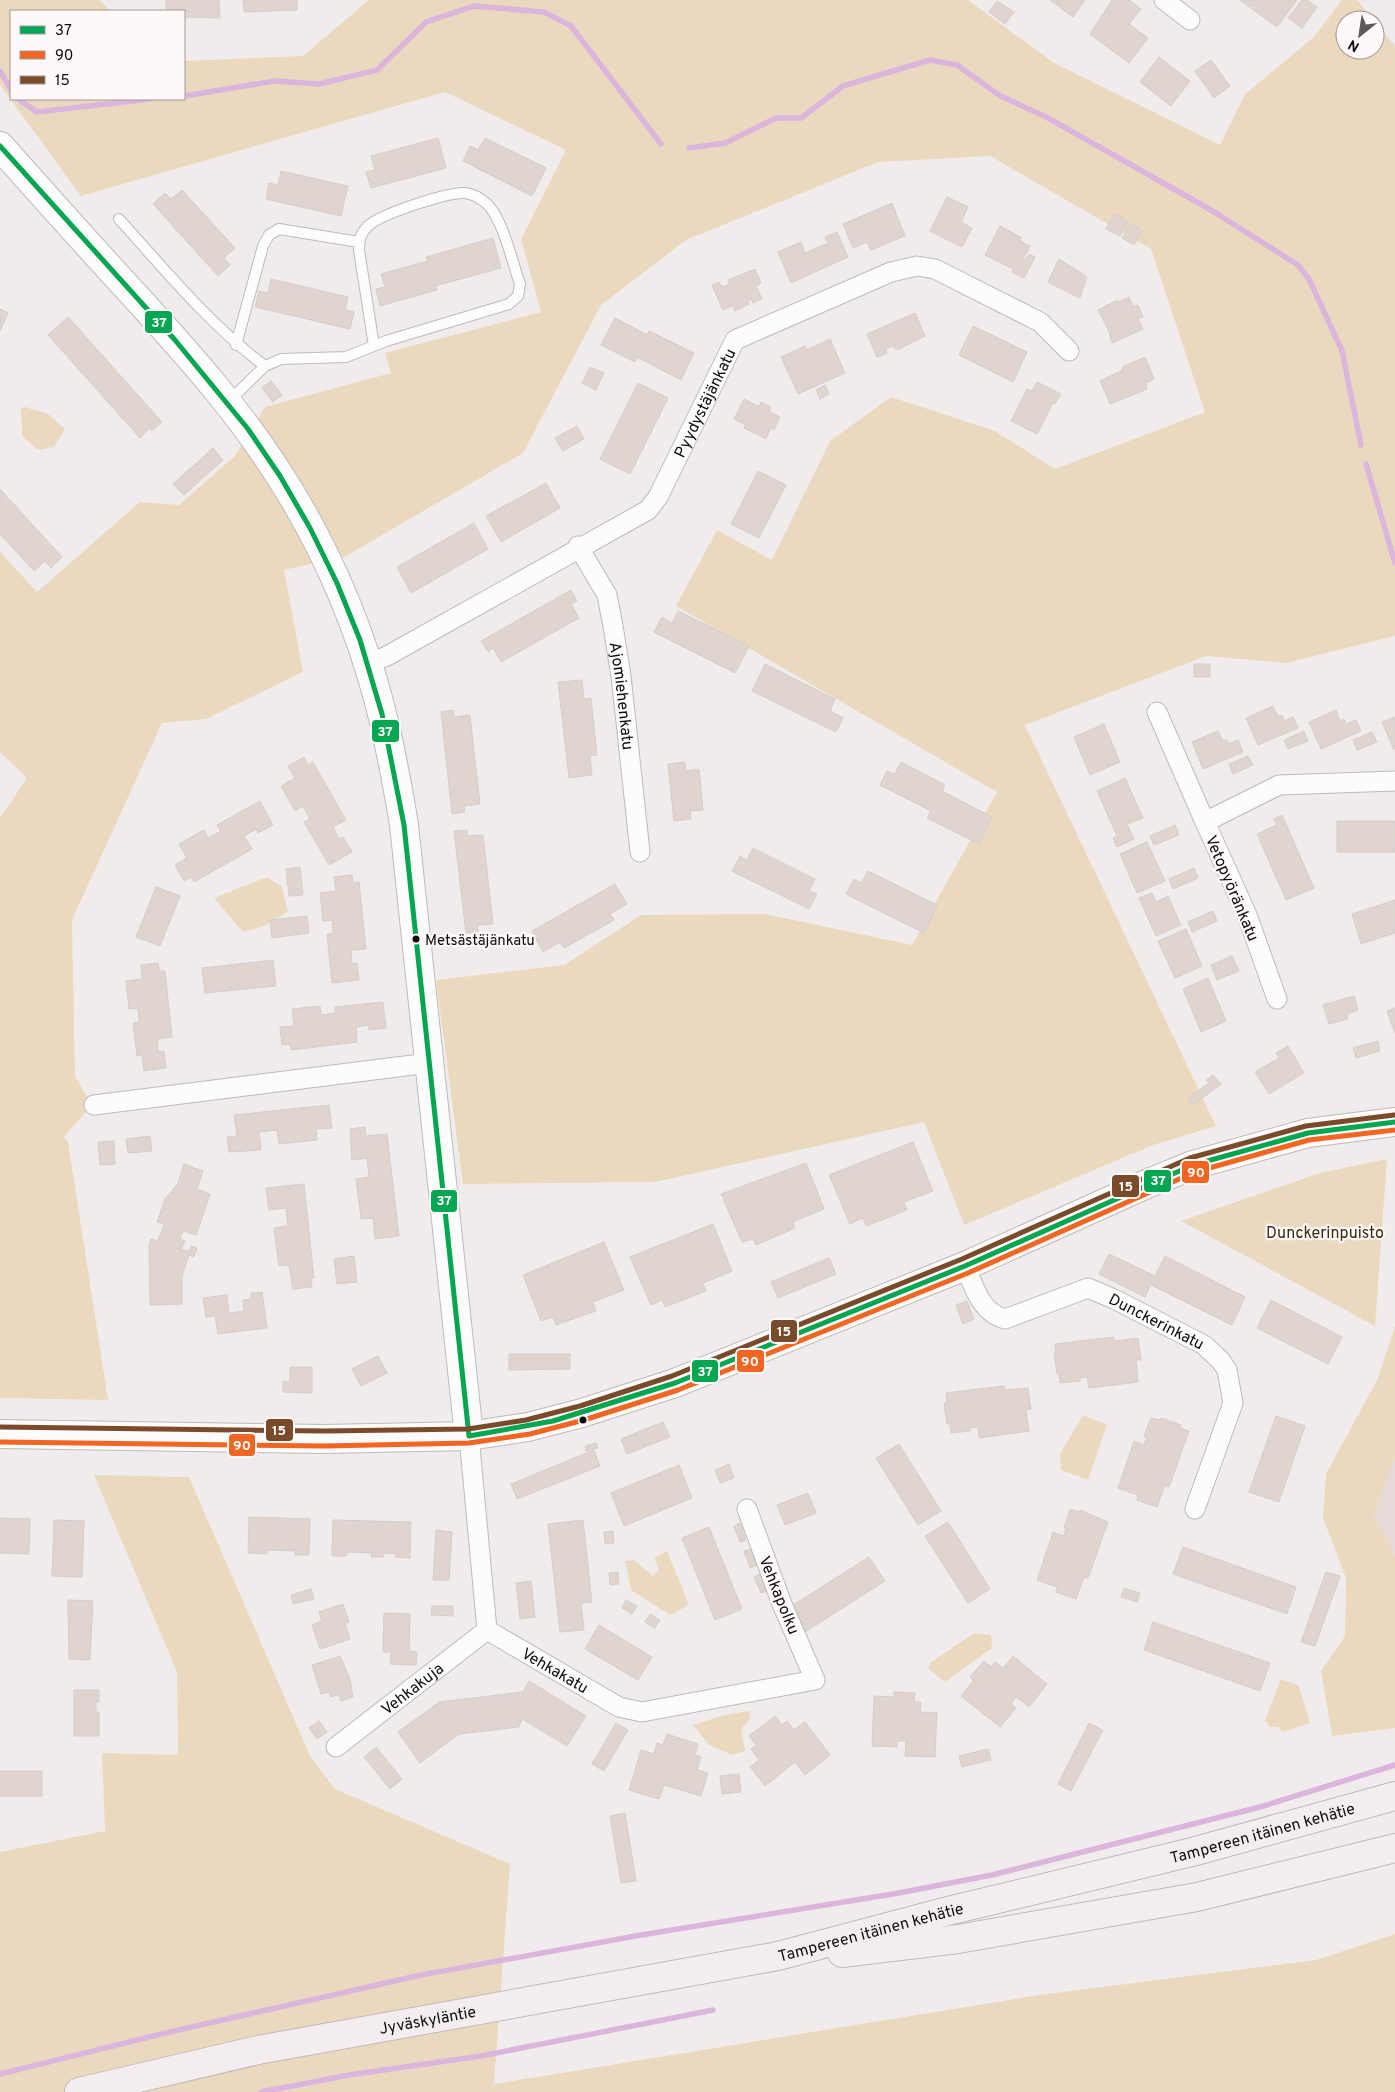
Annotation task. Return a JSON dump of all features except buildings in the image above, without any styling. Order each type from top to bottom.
[{"type":"highway","name":"Tampereen itäinen kehätie","points":[[778,1956],[1365,1806],[1395,1796]]},
{"type":"highway","name":"Tampereen itäinen kehätie","points":[[778,1956],[853,1952],[968,1937],[1197,1896],[1389,1850]]},
{"type":"highway","name":"Jyväskyläntie","points":[[79,2092],[258,2050],[778,1956]]},
{"type":"main road","points":[[0,146],[204,372],[228,402],[281,477],[326,560],[367,664],[378,698],[391,752],[404,825],[469,1436]]},
{"type":"main road","points":[[0,1434],[325,1439],[469,1436],[553,1422],[675,1383],[965,1266],[1148,1183],[1193,1165],[1308,1133],[1395,1122]]},
{"type":"street","points":[[1164,0],[1190,20]]},
{"type":"street","name":"Pyydystäjänkatu","points":[[367,664],[387,656],[578,546],[648,510],[658,497],[735,340],[891,272],[916,266],[935,269],[1040,322],[1069,352]]},
{"type":"street","name":"Ajomiehenkatu","points":[[578,546],[607,595],[612,618],[621,676],[640,852]]},
{"type":"street","points":[[1156,712],[1205,822]]},
{"type":"street","name":"Vetopyöränkatu","points":[[1277,999],[1247,915],[1205,822],[1279,785],[1395,781]]},
{"type":"street","points":[[94,1105],[429,1063]]},
{"type":"street","name":"Dunckerinkatu","points":[[965,1266],[982,1305],[993,1315],[1005,1319],[1088,1288],[1114,1298],[1204,1345],[1221,1361],[1227,1370],[1233,1403],[1195,1509]]},
{"type":"street","points":[[469,1436],[487,1630]]},
{"type":"street","name":"Vehkapolku","points":[[746,1509],[782,1604],[815,1680]]},
{"type":"street","name":"Vehkakatu","points":[[487,1630],[619,1707],[642,1712],[815,1680]]},
{"type":"street","name":"Vehkakuja","points":[[336,1747],[487,1630]]},
{"type":"lane","points":[[228,402],[265,366],[281,359],[346,357],[374,346],[509,304],[518,296],[520,284],[495,215],[487,204],[475,196],[465,193],[449,194],[379,218],[367,227],[359,238],[359,242],[374,346]]},
{"type":"lane","points":[[119,219],[207,316],[236,344],[265,366]]},
{"type":"lane","points":[[236,344],[263,246],[269,236],[279,229],[359,242]]},
{"type":"shaded area","points":[[1395,1457],[1395,1555],[1374,1515]]},
{"type":"green space","points":[[0,0],[99,0],[110,10],[10,10],[10,99],[0,85]]},
{"type":"green space","points":[[369,0],[968,0],[1054,63],[1220,145],[1245,94],[1313,38],[1342,0],[1357,0],[1365,10],[1335,10],[1335,60],[1385,60],[1385,34],[1395,46],[1395,636],[1286,663],[1206,656],[1025,725],[1216,1126],[1153,1145],[964,1225],[924,1122],[655,1182],[463,1184],[436,980],[564,965],[641,915],[765,914],[912,945],[997,792],[676,606],[717,530],[772,560],[830,441],[891,397],[995,431],[1055,469],[1205,412],[1151,249],[990,156],[878,162],[686,240],[601,305],[523,453],[346,556],[284,570],[303,672],[206,719],[162,723],[72,920],[75,1076],[92,1105],[64,1137],[68,1142],[108,1400],[0,1398],[0,818],[27,778],[0,752],[0,552],[37,592],[140,502],[179,505],[235,456],[265,407],[391,373],[385,353],[541,312],[521,239],[566,150],[445,92],[81,196],[11,100],[185,100],[185,61],[303,56]]},
{"type":"green space","points":[[25,407],[48,414],[65,429],[54,447],[38,450],[22,436],[21,409]]},
{"type":"green space","points":[[267,877],[282,887],[288,912],[261,927],[243,932],[214,898]]},
{"type":"green space","name":"Dunckerinpuisto","points":[[1387,1159],[1375,1326],[1181,1221],[1320,1173]]},
{"type":"green space","points":[[1395,1326],[1395,1457],[1374,1515],[1395,1555],[1395,1728],[1332,1736],[1321,1671],[1345,1636],[1346,1578],[1323,1518],[1326,1474],[1378,1378]]},
{"type":"green space","points":[[1083,1415],[1107,1425],[1088,1480],[1061,1470],[1060,1454]]},
{"type":"green space","points":[[94,1475],[189,1477],[311,1758],[335,1789],[510,1864],[494,2084],[1039,1995],[1316,1960],[1395,1934],[1395,2092],[0,2092],[0,1852],[105,1831],[102,1753],[178,1755],[177,1672]]},
{"type":"green space","points":[[667,1551],[689,1605],[670,1615],[631,1590],[625,1561],[634,1560],[653,1576],[659,1569],[654,1558]]},
{"type":"green space","points":[[974,1633],[991,1635],[992,1648],[945,1682],[929,1669],[930,1663]]},
{"type":"green space","points":[[1281,1679],[1299,1686],[1310,1723],[1282,1732],[1278,1727],[1270,1727],[1265,1720]]},
{"type":"green space","points":[[749,1711],[750,1719],[741,1729],[745,1751],[732,1755],[709,1745],[693,1725],[724,1715]]},
{"type":"waterway","points":[[185,96],[275,81],[319,84],[377,70],[426,22],[474,6],[544,12],[571,26],[661,144]]},
{"type":"waterway","points":[[689,148],[725,143],[776,118],[801,118],[843,86],[930,60],[957,65],[999,95],[1048,118],[1211,210],[1298,265],[1309,279],[1342,351],[1361,445]]},
{"type":"waterway","points":[[0,71],[10,88]]},
{"type":"waterway","points":[[19,100],[37,112],[141,100]]},
{"type":"waterway","points":[[1366,464],[1395,563]]},
{"type":"waterway","points":[[0,2074],[161,2034],[421,1975],[641,1935],[893,1894],[992,1875],[1260,1807],[1395,1765]]},
{"type":"waterway","points":[[261,2092],[349,2075],[481,2056],[713,2010]]},
{"type":"transit line","name":"37","points":[[0,146],[175,340],[248,429],[280,476],[310,528],[337,583],[360,640],[382,714],[404,825],[469,1436]]},
{"type":"transit line","name":"15","points":[[0,1427],[325,1431],[468,1429],[526,1420],[580,1406],[672,1376],[962,1259],[1190,1158],[1306,1126],[1394,1115]]},
{"type":"transit line","name":"37","points":[[469,1436],[553,1421],[675,1383],[965,1266],[1193,1165],[1308,1133],[1395,1122]]},
{"type":"transit line","name":"90","points":[[0,1442],[325,1446],[469,1443],[530,1434],[584,1420],[678,1390],[968,1273],[1195,1172],[1309,1140],[1395,1130]]},
{"type":"place","name":"Metsästäjänkatu","points":[[416,939]]}]
